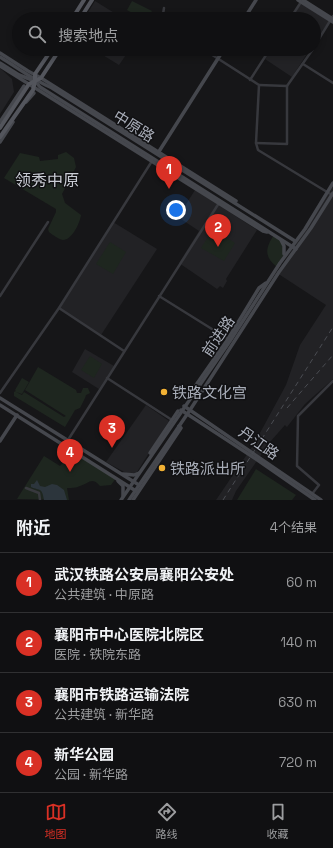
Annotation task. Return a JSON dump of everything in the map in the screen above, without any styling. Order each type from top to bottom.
[{"type":"main road","points":[[76,12],[84,0]]},
{"type":"main road","points":[[84,12],[92,0]]},
{"type":"main road","points":[[248,12],[256,0]]},
{"type":"main road","points":[[301,1],[320,12]]},
{"type":"main road","points":[[321,13],[332,19]]},
{"type":"main road","points":[[0,53],[28,71],[36,74],[158,153],[220,56]]},
{"type":"main road","name":"中原路","points":[[0,56],[23,71],[40,87],[153,160],[296,249]]},
{"type":"main road","points":[[0,137],[35,88],[36,74],[47,56]]},
{"type":"main road","points":[[0,128],[29,84],[41,78],[56,56]]},
{"type":"main road","name":"中原路","points":[[0,63],[19,75],[52,88],[158,153],[300,244]]},
{"type":"main road","points":[[0,66],[153,160]]},
{"type":"main road","points":[[23,71],[32,71],[40,67]]},
{"type":"main road","points":[[46,71],[47,81],[52,88]]},
{"type":"main road","points":[[19,75],[24,86],[24,92]]},
{"type":"main road","points":[[0,122],[24,86]]},
{"type":"main road","points":[[26,99],[34,93],[41,91],[48,92]]},
{"type":"main road","points":[[0,142],[23,106],[34,93]]},
{"type":"main road","name":"前进路","points":[[121,499],[134,482],[173,420],[229,340],[291,246],[305,229],[333,183]]},
{"type":"main road","name":"前进路","points":[[129,500],[332,194]]},
{"type":"main road","points":[[287,236],[296,236],[305,229]]},
{"type":"main road","points":[[280,239],[284,246],[285,252],[280,263]]},
{"type":"main road","points":[[173,420],[229,340]]},
{"type":"main road","points":[[0,398],[139,485]]},
{"type":"main road","points":[[0,404],[136,491]]},
{"type":"main road","name":"丹江路","points":[[184,406],[321,500]]},
{"type":"main road","name":"丹江路","points":[[181,410],[315,500]]},
{"type":"main road","points":[[0,442],[17,415]]},
{"type":"main road","points":[[133,500],[181,428],[179,426]]},
{"type":"main road","points":[[121,474],[134,475],[140,472]]},
{"type":"main road","points":[[116,478],[123,486],[121,499]]},
{"type":"street","points":[[294,12],[301,1]]},
{"type":"street","points":[[321,36],[332,19]]},
{"type":"street","points":[[214,56],[259,85],[288,86]]},
{"type":"street","points":[[250,80],[265,56]]},
{"type":"street","points":[[256,143],[287,144],[288,86],[308,56]]},
{"type":"street","points":[[303,64],[333,83]]},
{"type":"street","points":[[259,85],[256,143],[258,150],[332,194]]},
{"type":"street","points":[[0,393],[59,308],[153,160]]},
{"type":"street","points":[[68,440],[220,202]]},
{"type":"street","points":[[0,296],[48,222]]},
{"type":"street","points":[[159,296],[229,340]]},
{"type":"street","points":[[59,308],[124,351]]},
{"type":"street","points":[[107,378],[173,420]]},
{"type":"street","points":[[312,494],[319,485],[297,466],[298,416],[333,381]]},
{"type":"street","points":[[26,488],[39,493],[40,500]]},
{"type":"shaded area","points":[[95,1],[113,12],[88,12]]},
{"type":"shaded area","points":[[132,1],[152,11],[130,12],[127,10]]},
{"type":"shaded area","points":[[301,3],[315,12],[295,12]]},
{"type":"shaded area","points":[[321,16],[329,21],[321,33]]},
{"type":"shaded area","points":[[104,56],[125,56],[119,65]]},
{"type":"shaded area","points":[[267,56],[306,56],[292,77],[265,59]]},
{"type":"shaded area","points":[[0,68],[12,79],[14,92],[0,114]]},
{"type":"shaded area","points":[[66,152],[74,158],[76,167],[62,194],[65,203],[81,215],[72,234],[63,240],[57,238],[49,232],[48,229],[56,209],[4,178],[20,153],[39,157],[40,161],[58,159],[58,155]]},
{"type":"shaded area","points":[[333,186],[333,379],[305,404],[287,427],[285,425],[270,442],[236,491],[232,500],[216,500],[254,444],[286,385],[300,345],[326,305],[277,273]]},
{"type":"shaded area","points":[[195,190],[257,230],[226,279],[227,281],[223,288],[220,286],[217,289],[179,263],[199,231],[178,217]]},
{"type":"shaded area","points":[[113,222],[157,249],[101,335],[59,308]]},
{"type":"shaded area","points":[[213,229],[235,243],[224,261],[201,248]]},
{"type":"shaded area","points":[[274,235],[280,239],[285,252],[277,267],[270,260],[267,252]]},
{"type":"shaded area","points":[[110,242],[126,252],[113,274],[96,264]]},
{"type":"shaded area","points":[[85,349],[114,366],[99,389],[72,372]]},
{"type":"shaded area","points":[[90,356],[102,364],[94,378],[81,370]]},
{"type":"shaded area","points":[[38,367],[76,390],[77,393],[81,393],[83,388],[88,388],[90,393],[86,395],[80,408],[75,410],[65,427],[14,396],[14,392],[16,391],[15,390],[22,378],[29,382],[22,394],[16,392],[22,395],[24,392],[64,417],[66,416],[25,390]]},
{"type":"shaded area","points":[[146,405],[169,421],[137,472],[133,474],[126,473],[106,462]]},
{"type":"shaded area","points":[[73,451],[116,478],[111,485],[100,486],[92,481],[77,487],[67,488],[69,500],[17,499],[44,456],[60,466]]},
{"type":"shaded area","points":[[256,469],[296,495],[292,500],[237,500]]},
{"type":"shaded area","points":[[37,480],[40,486],[45,487],[52,484],[57,485],[64,490],[67,500],[44,500],[39,489],[31,487],[31,484],[34,484]]},
{"type":"railway","points":[[223,500],[333,327]]},
{"type":"railway","points":[[287,408],[333,355]]},
{"type":"place","name":"武汉铁路公安局襄阳公安处","points":[[169,189]]},
{"type":"place","name":"襄阳市中心医院北院区","points":[[218,247]]},
{"type":"place","name":"铁路文化宫","points":[[164,392]]},
{"type":"place","name":"襄阳市铁路运输法院","points":[[112,448]]},
{"type":"place","name":"铁路派出所","points":[[162,468]]},
{"type":"place","name":"新华公园","points":[[70,472]]},
{"type":"district","name":"领秀中原","points":[[47,180]]}]
